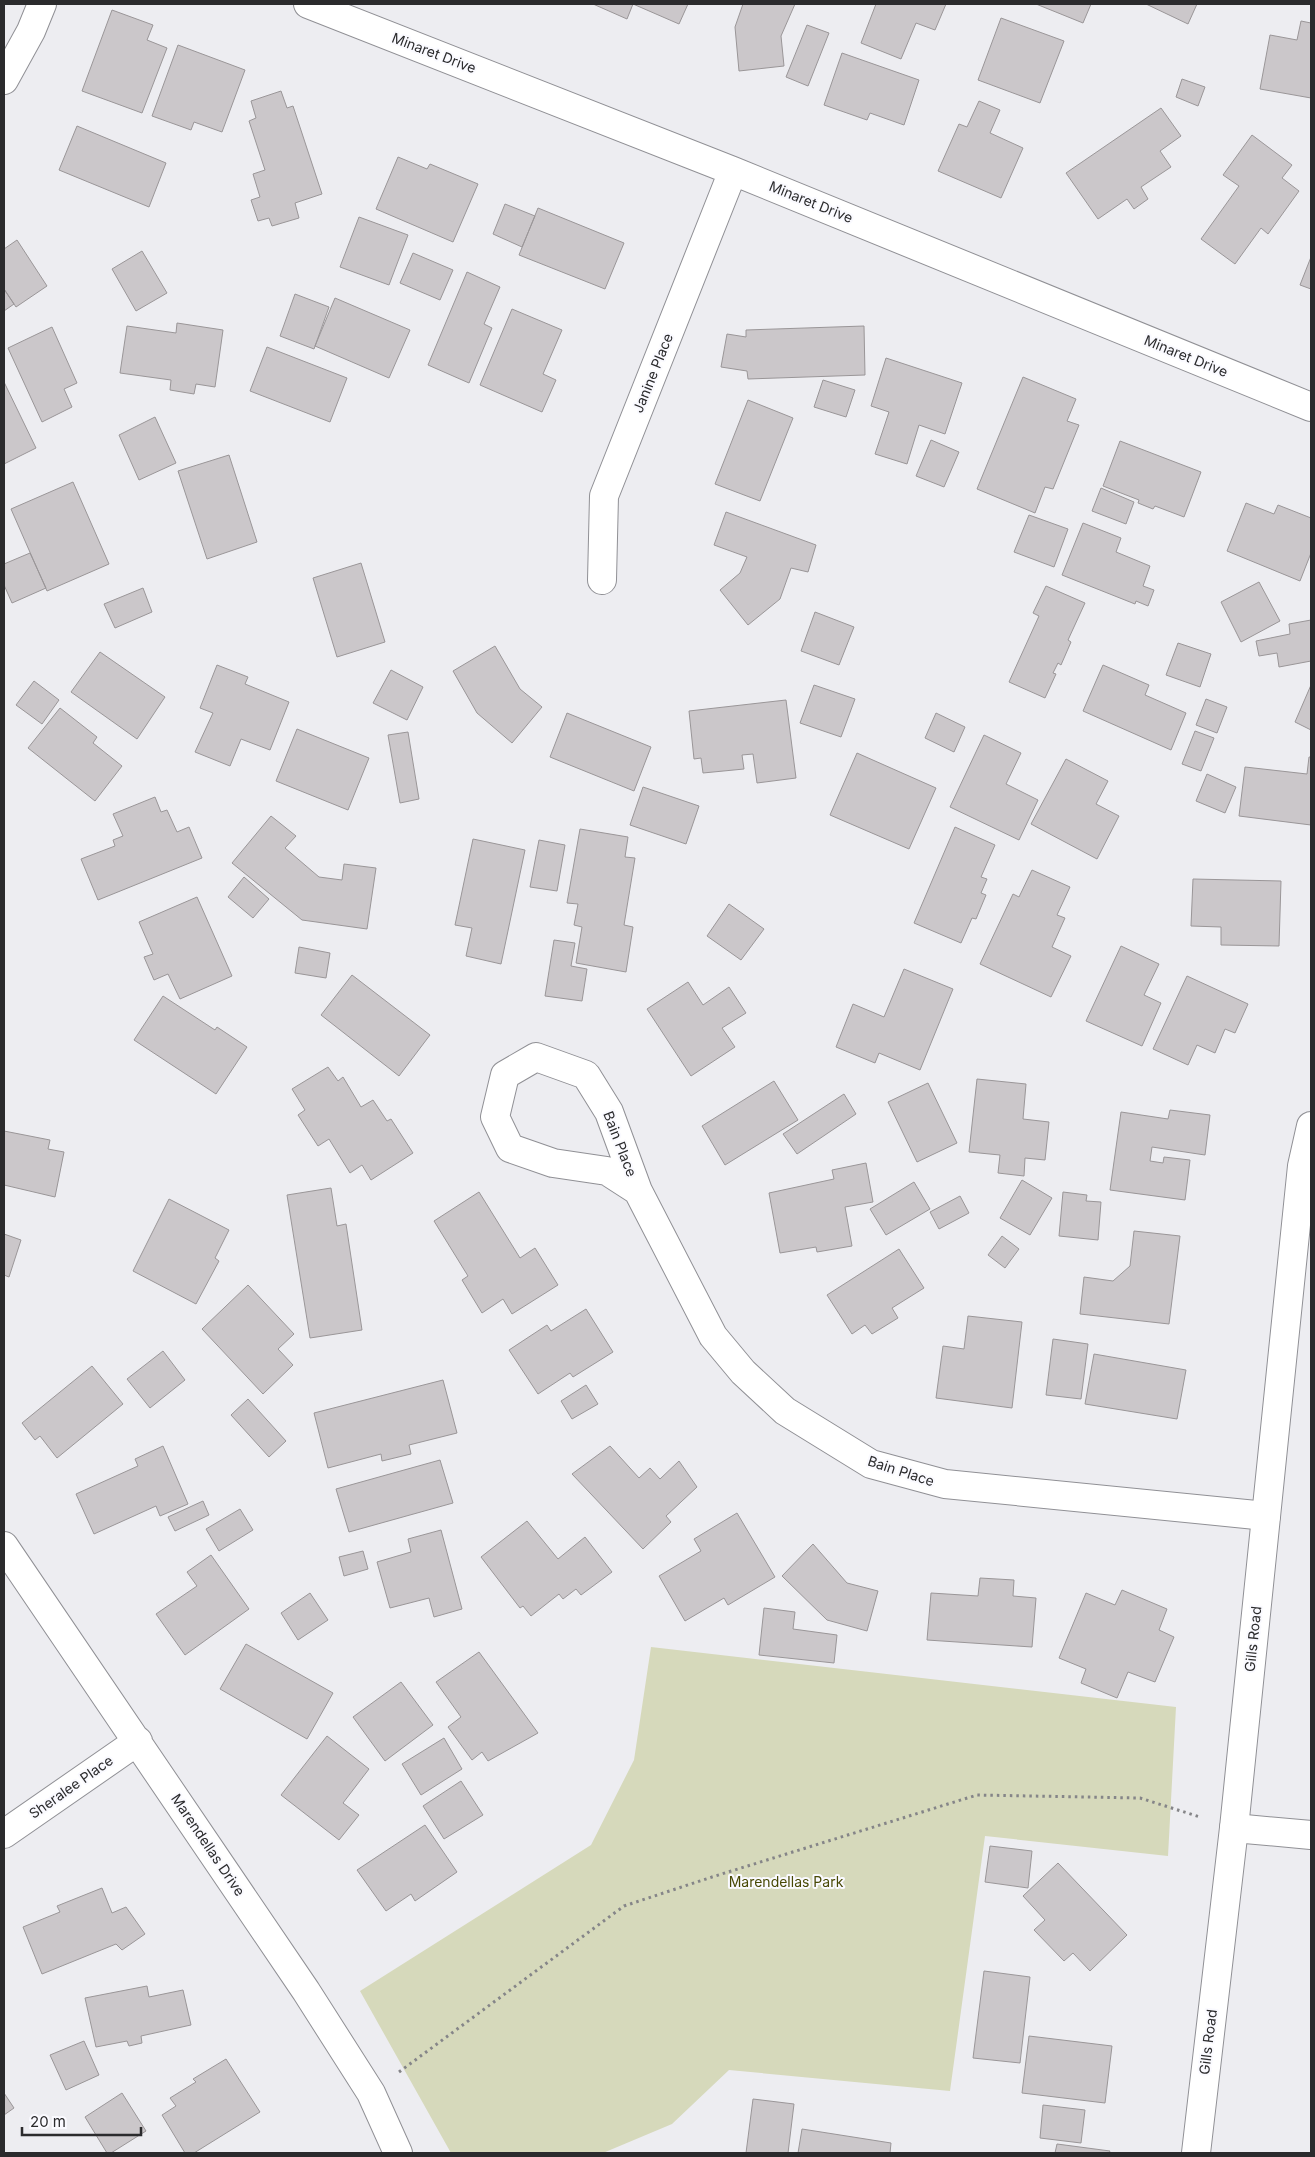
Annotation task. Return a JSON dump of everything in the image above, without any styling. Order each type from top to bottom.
[{"type":"street","points":[[4,80],[31,31],[42,4]]},
{"type":"street","name":"Minaret Drive","points":[[308,4],[733,170],[1311,407]]},
{"type":"street","name":"Janine Place","points":[[602,580],[604,496],[733,170]]},
{"type":"street","name":"Bain Place","points":[[638,1191],[607,1171],[553,1163],[510,1148],[495,1117],[505,1075],[536,1056],[586,1075],[609,1112],[638,1191],[713,1336],[744,1372],[785,1411],[871,1464],[945,1484],[1266,1516]]},
{"type":"street","name":"Gills Road","points":[[1196,2153],[1234,1828],[1302,1166],[1311,1126]]},
{"type":"street","name":"Marendellas Drive","points":[[4,1546],[306,1990],[371,2093],[398,2153]]},
{"type":"street","name":"Sheralee Place","points":[[4,1834],[138,1741]]},
{"type":"street","points":[[1234,1828],[1311,1836]]},
{"type":"path","points":[[371,2093],[624,1906],[977,1795],[1140,1798],[1234,1828]]},
{"type":"green space","name":"Marendellas Park","points":[[651,1647],[1176,1707],[1168,1856],[985,1836],[950,2091],[729,2070],[672,2124],[603,2153],[451,2153],[360,1991],[591,1845],[634,1760]]},
{"type":"building","points":[[593,4],[633,4],[627,19]]},
{"type":"building","points":[[633,4],[688,4],[679,24]]},
{"type":"building","points":[[743,4],[795,4],[781,36],[784,66],[739,71],[735,27]]},
{"type":"building","points":[[876,4],[946,4],[935,30],[916,23],[901,59],[861,43]]},
{"type":"building","points":[[1036,4],[1091,4],[1083,23]]},
{"type":"building","points":[[1146,4],[1197,4],[1188,24]]},
{"type":"building","points":[[112,10],[153,25],[147,40],[167,48],[142,113],[82,91]]},
{"type":"building","points":[[1001,18],[1064,41],[1040,103],[978,80]]},
{"type":"building","points":[[1301,21],[1311,23],[1311,98],[1260,89],[1270,35],[1297,40]]},
{"type":"building","points":[[807,25],[829,33],[808,86],[786,77]]},
{"type":"building","points":[[178,45],[245,70],[222,132],[194,122],[191,130],[152,116]]},
{"type":"building","points":[[842,53],[919,80],[904,125],[870,113],[867,120],[824,105]]},
{"type":"building","points":[[1182,79],[1205,87],[1198,106],[1176,97]]},
{"type":"building","points":[[281,91],[287,108],[293,106],[322,194],[295,203],[299,218],[272,226],[269,218],[258,221],[251,200],[260,197],[253,174],[265,170],[249,121],[256,118],[251,101]]},
{"type":"building","points":[[979,101],[1000,110],[990,133],[1023,148],[1001,198],[938,171],[959,124],[967,127]]},
{"type":"building","points":[[1161,108],[1181,136],[1160,151],[1171,167],[1141,187],[1148,199],[1134,209],[1127,199],[1098,219],[1066,173]]},
{"type":"building","points":[[77,126],[166,163],[149,207],[59,170]]},
{"type":"building","points":[[1252,135],[1292,165],[1282,178],[1299,191],[1268,234],[1261,228],[1235,264],[1201,239],[1239,186],[1223,175]]},
{"type":"building","points":[[398,157],[427,169],[430,164],[478,184],[453,242],[376,209]]},
{"type":"building","points":[[505,204],[535,216],[522,247],[493,234]]},
{"type":"building","points":[[538,208],[624,243],[605,289],[519,255]]},
{"type":"building","points":[[359,217],[408,235],[389,285],[340,267]]},
{"type":"building","points":[[17,240],[47,286],[16,307],[4,289],[4,249]]},
{"type":"building","points":[[142,251],[167,293],[136,311],[112,269]]},
{"type":"building","points":[[413,253],[453,270],[440,300],[400,283]]},
{"type":"building","points":[[1311,257],[1311,289],[1300,285]]},
{"type":"building","points":[[467,272],[500,287],[484,324],[492,328],[469,383],[428,365]]},
{"type":"building","points":[[4,289],[14,304],[4,311]]},
{"type":"building","points":[[295,294],[329,307],[314,349],[280,336]]},
{"type":"building","points":[[335,298],[410,330],[389,378],[315,346]]},
{"type":"building","points":[[512,309],[562,330],[543,374],[556,380],[542,412],[480,385]]},
{"type":"building","points":[[177,323],[223,330],[215,387],[196,384],[194,394],[170,390],[171,380],[120,373],[127,326],[176,333]]},
{"type":"building","points":[[864,326],[865,375],[748,379],[747,371],[721,367],[727,334],[746,337],[746,330]]},
{"type":"building","points":[[52,327],[77,383],[64,389],[72,407],[42,422],[8,348]]},
{"type":"building","points":[[267,347],[347,378],[330,422],[250,391]]},
{"type":"building","points":[[886,358],[962,383],[945,434],[919,425],[907,464],[875,454],[889,412],[871,406]]},
{"type":"building","points":[[1023,377],[1076,399],[1067,421],[1079,425],[1053,489],[1045,487],[1035,513],[977,489]]},
{"type":"building","points":[[823,380],[855,390],[846,417],[814,407]]},
{"type":"building","points":[[4,382],[36,448],[4,464]]},
{"type":"building","points":[[748,400],[793,418],[760,501],[715,484]]},
{"type":"building","points":[[155,417],[176,463],[139,480],[119,435]]},
{"type":"building","points":[[931,440],[959,452],[944,487],[916,476]]},
{"type":"building","points":[[1120,441],[1201,472],[1184,517],[1155,506],[1153,509],[1138,503],[1139,500],[1103,486]]},
{"type":"building","points":[[229,455],[257,542],[207,559],[178,471]]},
{"type":"building","points":[[73,482],[109,564],[47,591],[11,509]]},
{"type":"building","points":[[1101,488],[1134,502],[1126,524],[1092,511]]},
{"type":"building","points":[[1246,503],[1274,514],[1278,505],[1311,518],[1311,553],[1300,581],[1227,551]]},
{"type":"building","points":[[726,512],[816,545],[808,572],[791,568],[780,599],[748,625],[720,590],[740,573],[747,557],[714,545]]},
{"type":"building","points":[[1029,515],[1068,529],[1054,567],[1014,552]]},
{"type":"building","points":[[1083,523],[1121,538],[1116,552],[1150,566],[1143,586],[1154,590],[1148,606],[1136,601],[1135,604],[1062,575]]},
{"type":"building","points":[[30,553],[46,588],[12,603],[4,585],[4,564]]},
{"type":"building","points":[[361,563],[385,642],[337,657],[313,578]]},
{"type":"building","points":[[1259,582],[1280,621],[1241,642],[1221,602]]},
{"type":"building","points":[[1046,586],[1085,603],[1068,640],[1071,642],[1061,665],[1058,663],[1053,673],[1056,674],[1045,698],[1009,682],[1039,616],[1033,613]]},
{"type":"building","points":[[143,588],[152,612],[115,628],[104,604]]},
{"type":"building","points":[[815,612],[854,627],[839,665],[801,651]]},
{"type":"building","points":[[1311,620],[1311,661],[1279,667],[1277,653],[1259,656],[1256,641],[1290,634],[1289,624]]},
{"type":"building","points":[[1178,643],[1211,654],[1200,687],[1166,675]]},
{"type":"building","points":[[495,646],[520,689],[542,707],[512,743],[477,713],[453,671]]},
{"type":"building","points":[[100,652],[165,697],[137,739],[71,692]]},
{"type":"building","points":[[217,665],[248,677],[245,684],[289,702],[270,750],[241,739],[230,766],[195,752],[213,713],[200,708]]},
{"type":"building","points":[[1103,665],[1149,685],[1145,695],[1186,713],[1171,750],[1083,711]]},
{"type":"building","points":[[391,670],[423,687],[407,720],[373,703]]},
{"type":"building","points":[[34,681],[59,700],[42,724],[16,705]]},
{"type":"building","points":[[814,685],[855,699],[841,737],[800,723]]},
{"type":"building","points":[[1311,685],[1311,730],[1295,722]]},
{"type":"building","points":[[1206,699],[1227,707],[1217,733],[1196,725]]},
{"type":"building","points":[[786,700],[796,778],[757,783],[753,754],[742,755],[744,769],[703,773],[701,758],[694,759],[689,711]]},
{"type":"building","points":[[60,708],[97,737],[93,743],[122,766],[95,801],[28,748]]},
{"type":"building","points":[[567,713],[651,747],[634,791],[550,757]]},
{"type":"building","points":[[936,713],[965,727],[954,752],[925,738]]},
{"type":"building","points":[[297,729],[369,758],[348,810],[276,781]]},
{"type":"building","points":[[1195,731],[1214,738],[1201,771],[1182,764]]},
{"type":"building","points":[[408,732],[419,799],[400,803],[388,735]]},
{"type":"building","points":[[984,735],[1021,753],[1006,784],[1038,800],[1019,840],[950,807]]},
{"type":"building","points":[[857,753],[936,788],[909,849],[830,815]]},
{"type":"building","points":[[1309,757],[1311,757],[1311,825],[1239,816],[1245,767],[1307,774]]},
{"type":"building","points":[[1066,759],[1108,781],[1096,804],[1119,816],[1097,859],[1031,824]]},
{"type":"building","points":[[1207,774],[1236,787],[1225,813],[1196,801]]},
{"type":"building","points":[[643,787],[699,806],[686,844],[630,825]]},
{"type":"building","points":[[155,797],[161,812],[167,810],[177,832],[189,827],[202,858],[98,900],[81,859],[115,846],[113,840],[123,836],[113,814]]},
{"type":"building","points":[[271,816],[296,836],[285,848],[319,877],[342,880],[344,864],[376,868],[367,929],[302,920],[232,863]]},
{"type":"building","points":[[955,827],[995,845],[981,877],[987,879],[981,893],[986,895],[976,919],[972,918],[961,943],[914,923]]},
{"type":"building","points":[[580,829],[628,837],[625,857],[635,858],[624,925],[633,927],[626,972],[576,963],[582,927],[574,925],[578,904],[567,903]]},
{"type":"building","points":[[473,839],[525,850],[501,964],[466,956],[472,928],[455,925]]},
{"type":"building","points":[[539,840],[565,845],[557,891],[530,887]]},
{"type":"building","points":[[1032,870],[1070,887],[1057,915],[1065,918],[1052,947],[1071,956],[1051,997],[980,964],[1013,894],[1019,897]]},
{"type":"building","points":[[244,877],[269,899],[253,918],[228,897]]},
{"type":"building","points":[[1193,879],[1281,881],[1279,946],[1221,945],[1221,927],[1191,926]]},
{"type":"building","points":[[197,897],[232,976],[180,999],[168,974],[154,980],[144,957],[153,954],[139,922]]},
{"type":"building","points":[[729,904],[764,929],[741,960],[707,936]]},
{"type":"building","points":[[554,940],[575,943],[571,966],[587,969],[582,1001],[545,996]]},
{"type":"building","points":[[1121,946],[1159,964],[1144,995],[1161,1003],[1142,1046],[1086,1021]]},
{"type":"building","points":[[299,947],[330,953],[326,978],[295,973]]},
{"type":"building","points":[[904,969],[953,989],[920,1070],[879,1053],[875,1063],[836,1047],[853,1004],[884,1017]]},
{"type":"building","points":[[352,975],[430,1035],[399,1076],[321,1015]]},
{"type":"building","points":[[1187,976],[1248,1004],[1235,1033],[1225,1029],[1215,1053],[1197,1045],[1188,1065],[1153,1049]]},
{"type":"building","points":[[688,982],[703,1005],[729,987],[746,1013],[722,1028],[735,1047],[691,1076],[647,1009]]},
{"type":"building","points":[[163,996],[215,1030],[217,1027],[247,1047],[216,1094],[134,1040]]},
{"type":"building","points":[[328,1067],[338,1081],[343,1077],[361,1107],[373,1100],[387,1121],[391,1119],[413,1153],[371,1180],[362,1165],[350,1173],[329,1139],[318,1146],[298,1115],[305,1110],[292,1089]]},
{"type":"building","points":[[977,1079],[1026,1084],[1023,1119],[1049,1122],[1045,1160],[1025,1158],[1024,1176],[998,1173],[1000,1155],[969,1152]]},
{"type":"building","points":[[774,1081],[798,1120],[725,1165],[702,1126]]},
{"type":"building","points":[[928,1083],[957,1143],[917,1162],[888,1102]]},
{"type":"building","points":[[844,1094],[856,1114],[797,1154],[783,1134]]},
{"type":"building","points":[[1170,1110],[1210,1115],[1205,1155],[1152,1147],[1150,1161],[1163,1163],[1164,1157],[1190,1160],[1185,1200],[1110,1190],[1121,1112],[1168,1119]]},
{"type":"building","points":[[4,1131],[50,1140],[48,1149],[64,1152],[55,1197],[4,1185]]},
{"type":"building","points":[[866,1163],[873,1202],[845,1207],[852,1246],[817,1252],[816,1247],[780,1253],[769,1193],[834,1179],[832,1170]]},
{"type":"building","points":[[1022,1180],[1052,1198],[1030,1235],[1000,1218]]},
{"type":"building","points":[[914,1182],[930,1209],[886,1235],[870,1209]]},
{"type":"building","points":[[331,1188],[337,1226],[346,1224],[362,1330],[310,1338],[287,1195]]},
{"type":"building","points":[[479,1192],[520,1258],[535,1248],[558,1285],[512,1314],[503,1299],[482,1313],[462,1280],[468,1276],[434,1221]]},
{"type":"building","points":[[1063,1192],[1087,1195],[1086,1201],[1101,1202],[1098,1240],[1059,1236]]},
{"type":"building","points":[[960,1196],[969,1213],[939,1229],[930,1212]]},
{"type":"building","points":[[169,1199],[229,1230],[215,1258],[219,1261],[196,1304],[133,1271]]},
{"type":"building","points":[[1134,1231],[1180,1236],[1169,1324],[1080,1314],[1084,1277],[1113,1281],[1130,1266]]},
{"type":"building","points":[[4,1234],[21,1240],[9,1277],[4,1275]]},
{"type":"building","points":[[1002,1236],[1019,1249],[1005,1268],[988,1255]]},
{"type":"building","points":[[899,1249],[924,1288],[892,1308],[898,1318],[872,1334],[865,1325],[852,1334],[827,1295]]},
{"type":"building","points":[[248,1285],[294,1334],[278,1349],[293,1365],[263,1394],[202,1329]]},
{"type":"building","points":[[586,1309],[613,1352],[573,1377],[570,1373],[538,1394],[509,1350],[547,1325],[551,1331]]},
{"type":"building","points":[[968,1316],[1022,1322],[1012,1408],[936,1398],[943,1346],[964,1349]]},
{"type":"building","points":[[1053,1339],[1088,1344],[1081,1399],[1046,1395]]},
{"type":"building","points":[[163,1351],[185,1380],[150,1408],[127,1379]]},
{"type":"building","points":[[1094,1354],[1186,1370],[1177,1419],[1085,1404]]},
{"type":"building","points":[[92,1366],[123,1404],[57,1458],[40,1436],[35,1440],[22,1423]]},
{"type":"building","points":[[443,1380],[457,1433],[409,1445],[411,1454],[382,1461],[381,1454],[328,1468],[314,1413]]},
{"type":"building","points":[[586,1385],[598,1404],[572,1419],[561,1401]]},
{"type":"building","points":[[248,1399],[286,1441],[269,1457],[231,1415]]},
{"type":"building","points":[[163,1446],[188,1504],[160,1516],[156,1506],[94,1534],[76,1494],[138,1466],[135,1459]]},
{"type":"building","points":[[610,1446],[639,1478],[650,1468],[660,1479],[679,1461],[697,1487],[666,1516],[671,1522],[643,1549],[572,1474]]},
{"type":"building","points":[[440,1460],[453,1503],[349,1532],[336,1489]]},
{"type":"building","points":[[203,1501],[209,1515],[175,1531],[168,1517]]},
{"type":"building","points":[[240,1509],[253,1530],[219,1551],[206,1529]]},
{"type":"building","points":[[737,1513],[775,1577],[728,1605],[724,1598],[685,1621],[659,1576],[701,1551],[694,1539]]},
{"type":"building","points":[[527,1521],[558,1559],[585,1537],[612,1572],[581,1595],[576,1589],[563,1599],[559,1594],[531,1616],[523,1606],[520,1608],[481,1557]]},
{"type":"building","points":[[441,1530],[462,1609],[434,1617],[429,1598],[390,1608],[377,1562],[411,1552],[408,1539]]},
{"type":"building","points":[[813,1544],[847,1583],[878,1591],[867,1631],[827,1620],[782,1576]]},
{"type":"building","points":[[363,1551],[368,1569],[344,1576],[339,1557]]},
{"type":"building","points":[[211,1555],[249,1609],[185,1655],[156,1614],[197,1586],[187,1572]]},
{"type":"building","points":[[980,1578],[1014,1580],[1013,1596],[1036,1598],[1032,1647],[927,1640],[931,1593],[978,1596]]},
{"type":"building","points":[[1122,1590],[1167,1609],[1159,1630],[1174,1637],[1155,1682],[1128,1672],[1117,1698],[1081,1683],[1086,1669],[1059,1658],[1086,1593],[1115,1605]]},
{"type":"building","points":[[310,1593],[328,1620],[298,1640],[281,1613]]},
{"type":"building","points":[[764,1608],[795,1612],[793,1629],[837,1635],[834,1663],[759,1655]]},
{"type":"building","points":[[246,1644],[333,1693],[307,1739],[220,1689]]},
{"type":"building","points":[[479,1652],[538,1733],[488,1761],[482,1752],[472,1760],[448,1727],[461,1717],[436,1682]]},
{"type":"building","points":[[401,1682],[433,1725],[385,1761],[353,1717]]},
{"type":"building","points":[[327,1736],[369,1769],[343,1803],[359,1815],[339,1840],[281,1795]]},
{"type":"building","points":[[444,1738],[462,1769],[421,1795],[402,1764]]},
{"type":"building","points":[[461,1781],[483,1815],[444,1839],[423,1806]]},
{"type":"building","points":[[425,1825],[457,1872],[415,1901],[411,1894],[386,1911],[357,1870]]},
{"type":"building","points":[[990,1846],[1032,1851],[1028,1888],[985,1882]]},
{"type":"building","points":[[1058,1863],[1127,1935],[1090,1971],[1073,1953],[1064,1961],[1034,1930],[1045,1920],[1023,1896]]},
{"type":"building","points":[[102,1888],[112,1913],[126,1907],[145,1934],[122,1950],[116,1944],[42,1974],[23,1927],[60,1912],[57,1906]]},
{"type":"building","points":[[984,1971],[1030,1977],[1020,2063],[973,2058]]},
{"type":"building","points":[[147,1986],[149,1997],[183,1990],[191,2025],[141,2036],[142,2043],[129,2046],[127,2041],[96,2047],[85,1998]]},
{"type":"building","points":[[1029,2036],[1112,2046],[1105,2103],[1022,2093]]},
{"type":"building","points":[[84,2041],[99,2075],[66,2090],[50,2055]]},
{"type":"building","points":[[226,2059],[260,2112],[194,2153],[185,2153],[162,2115],[176,2106],[170,2098],[196,2082],[193,2079]]},
{"type":"building","points":[[4,2093],[14,2108],[4,2115]]},
{"type":"building","points":[[122,2093],[146,2131],[111,2153],[107,2153],[85,2117]]},
{"type":"building","points":[[753,2099],[794,2104],[788,2153],[746,2153]]},
{"type":"building","points":[[1043,2105],[1085,2110],[1081,2143],[1040,2138]]},
{"type":"building","points":[[802,2129],[891,2143],[890,2153],[798,2153]]},
{"type":"building","points":[[1057,2144],[1110,2151],[1109,2153],[1055,2153]]}]
